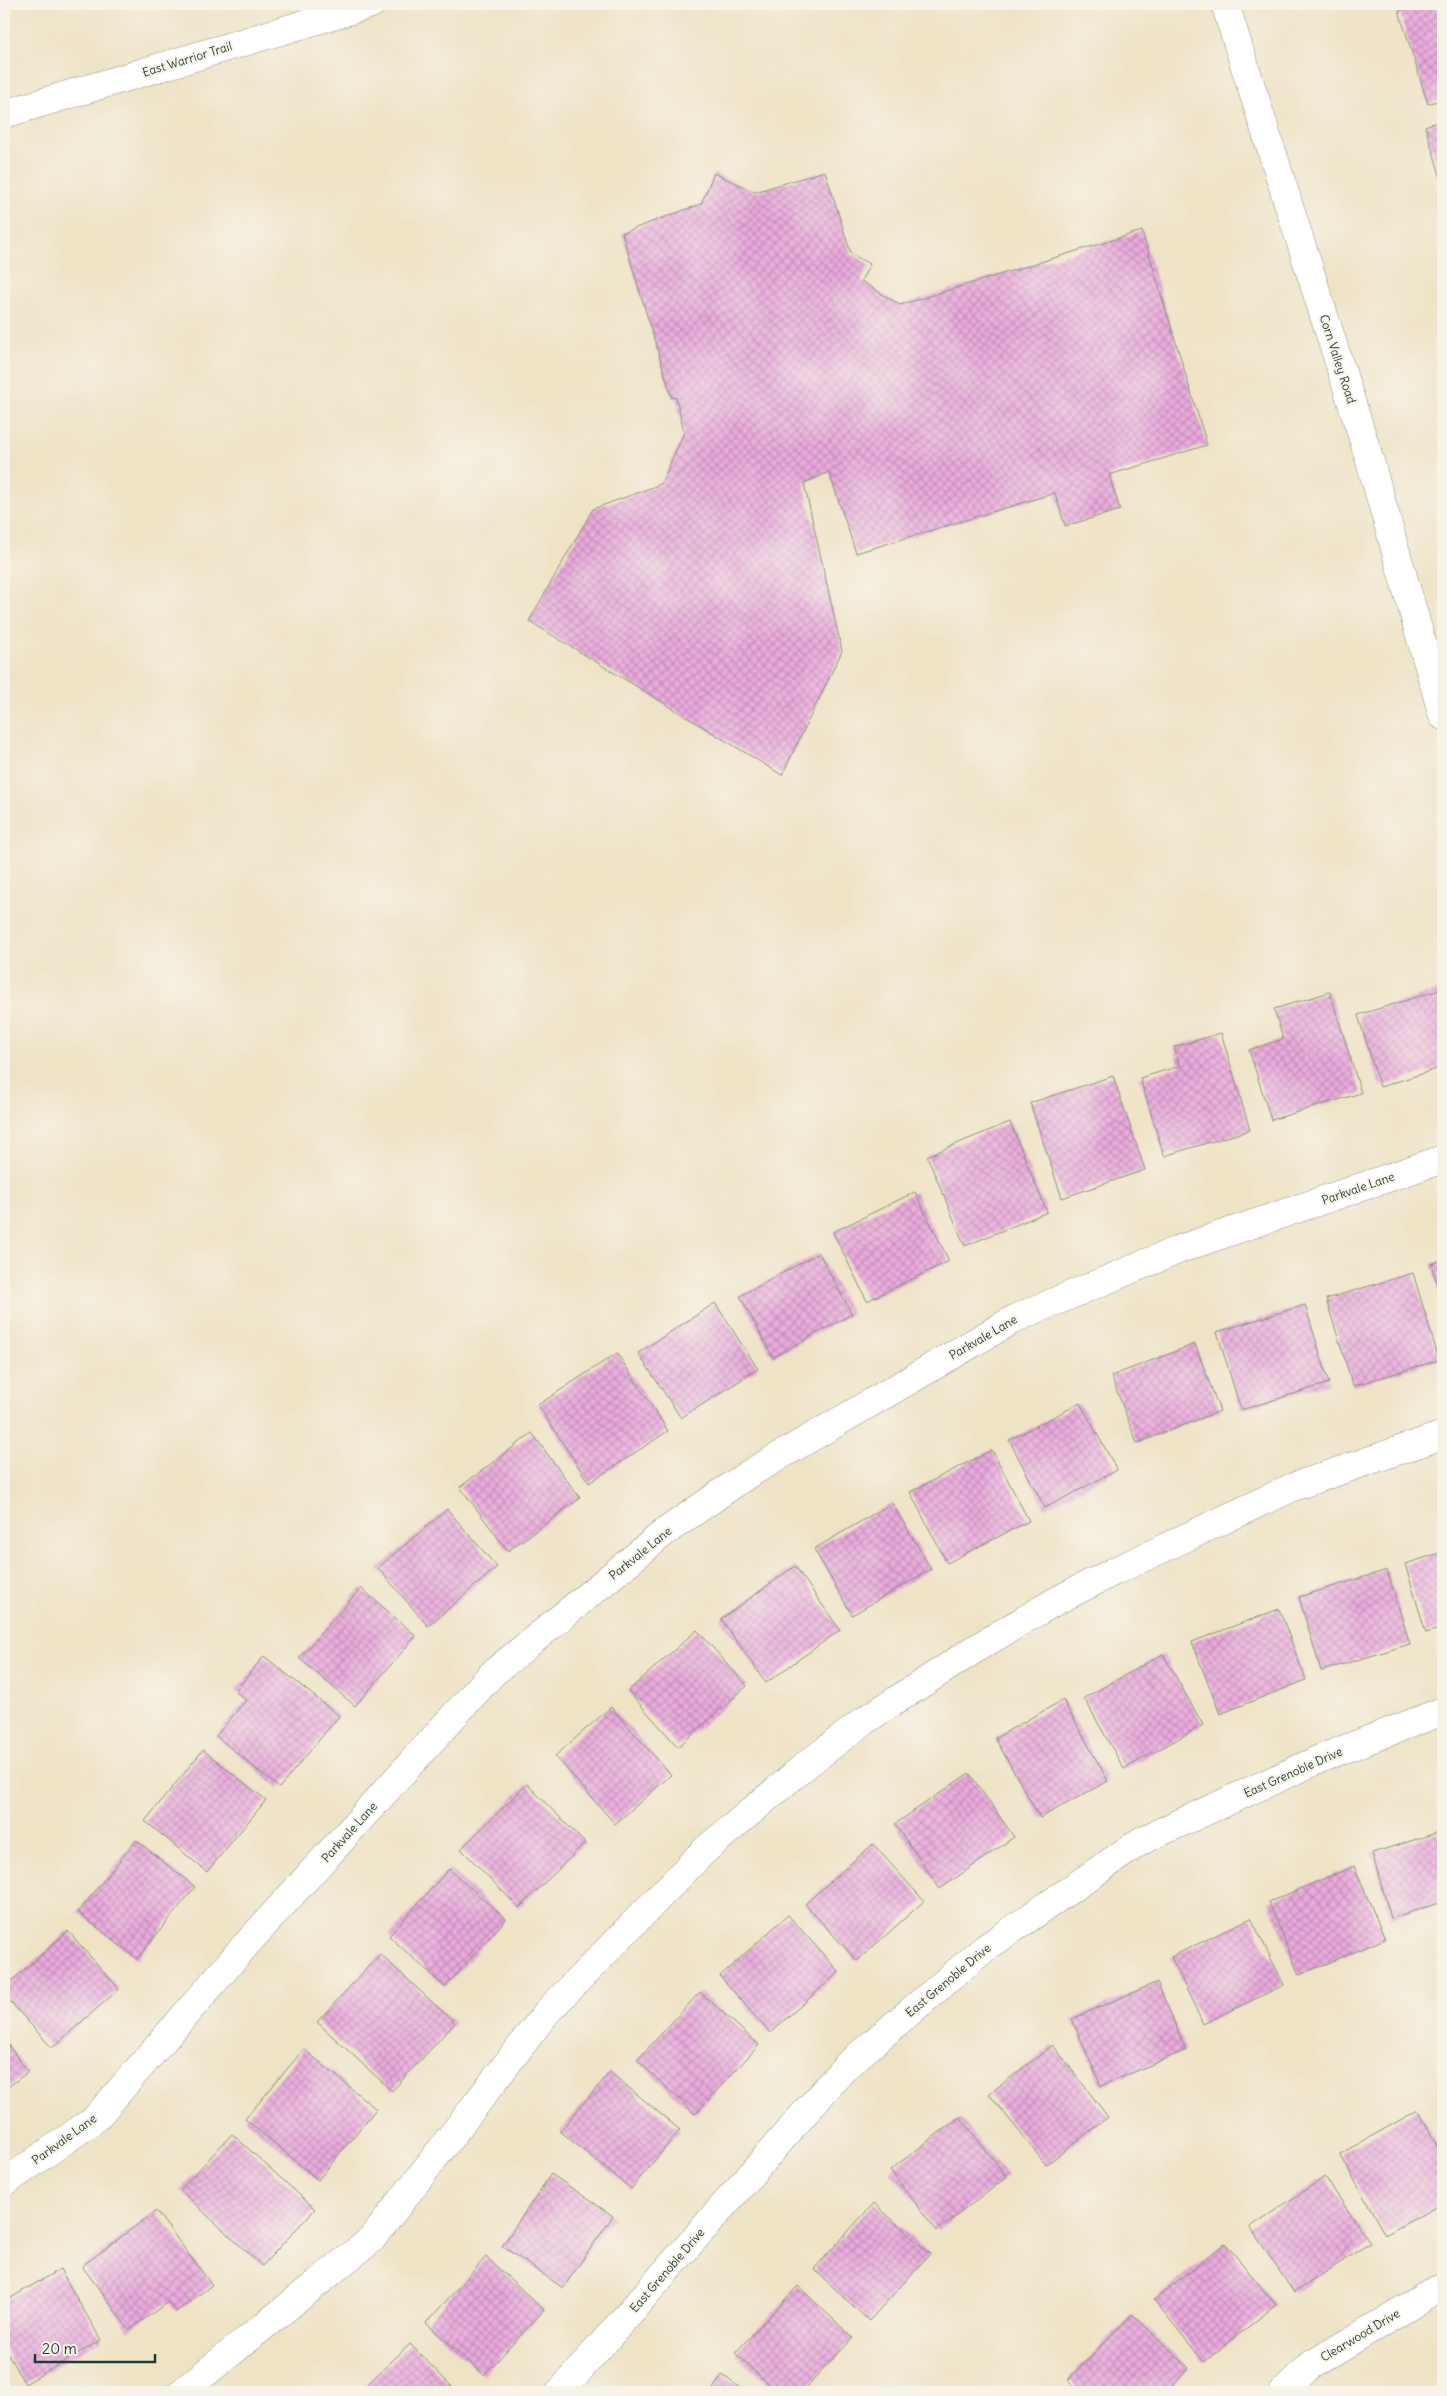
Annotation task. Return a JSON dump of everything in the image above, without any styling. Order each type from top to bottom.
[{"type":"street","name":"East Warrior Trail","points":[[4,114],[370,4]]},
{"type":"street","name":"Corn Valley Road","points":[[1225,4],[1367,451],[1443,716]]},
{"type":"street","name":"Parkvale Lane","points":[[4,2183],[95,2119],[243,1948],[492,1674],[664,1532],[746,1475],[1016,1318],[1180,1249],[1443,1159]]},
{"type":"street","points":[[182,2392],[372,2239],[547,2012],[704,1851],[812,1760],[864,1721],[980,1646],[1080,1588],[1293,1487],[1443,1435]]},
{"type":"street","name":"East Grenoble Drive","points":[[560,2392],[846,2066],[984,1950],[1141,1841],[1324,1757],[1443,1711]]},
{"type":"street","name":"Clearwood Drive","points":[[1283,2392],[1309,2366],[1443,2286]]},
{"type":"building","points":[[1421,4],[1443,4],[1443,99],[1428,104],[1399,11]]},
{"type":"building","points":[[1443,120],[1443,184],[1425,126]]},
{"type":"building","points":[[825,171],[851,254],[870,264],[861,281],[900,305],[1142,231],[1207,445],[1109,475],[1120,510],[1065,526],[1055,493],[856,553],[829,472],[804,483],[842,651],[782,775],[529,621],[593,509],[661,484],[684,433],[676,397],[672,398],[622,233],[701,204],[714,173],[755,192]]},
{"type":"building","points":[[1443,989],[1443,1067],[1380,1087],[1358,1015]]},
{"type":"building","points":[[1330,992],[1361,1093],[1271,1120],[1249,1050],[1283,1039],[1274,1009]]},
{"type":"building","points":[[1221,1033],[1250,1130],[1164,1156],[1140,1078],[1180,1066],[1174,1047]]},
{"type":"building","points":[[1113,1076],[1145,1170],[1062,1198],[1030,1103]]},
{"type":"building","points":[[1010,1122],[1047,1212],[965,1246],[927,1156]]},
{"type":"building","points":[[915,1192],[949,1261],[867,1301],[833,1232]]},
{"type":"building","points":[[819,1253],[852,1314],[773,1357],[740,1296]]},
{"type":"building","points":[[1443,1260],[1443,1303],[1431,1264]]},
{"type":"building","points":[[1413,1273],[1439,1360],[1353,1386],[1326,1299]]},
{"type":"building","points":[[715,1303],[758,1369],[681,1418],[638,1353]]},
{"type":"building","points":[[1305,1305],[1329,1383],[1241,1410],[1217,1332]]},
{"type":"building","points":[[1195,1344],[1220,1411],[1137,1443],[1111,1376]]},
{"type":"building","points":[[617,1353],[668,1431],[589,1483],[538,1405]]},
{"type":"building","points":[[1080,1403],[1117,1470],[1045,1508],[1009,1440]]},
{"type":"building","points":[[532,1433],[580,1498],[508,1551],[460,1487]]},
{"type":"building","points":[[992,1450],[1029,1521],[947,1563],[910,1492]]},
{"type":"building","points":[[892,1503],[931,1569],[852,1615],[814,1549]]},
{"type":"building","points":[[447,1509],[497,1567],[428,1626],[378,1568]]},
{"type":"building","points":[[1443,1552],[1443,1628],[1426,1633],[1405,1564]]},
{"type":"building","points":[[795,1566],[840,1630],[766,1683],[721,1619]]},
{"type":"building","points":[[1387,1570],[1410,1644],[1321,1671],[1299,1597]]},
{"type":"building","points":[[361,1588],[416,1636],[355,1706],[299,1658]]},
{"type":"building","points":[[1279,1609],[1306,1680],[1220,1714],[1192,1642]]},
{"type":"building","points":[[697,1630],[747,1686],[678,1747],[628,1691]]},
{"type":"building","points":[[1163,1654],[1203,1725],[1124,1769],[1084,1698]]},
{"type":"building","points":[[264,1656],[339,1716],[279,1788],[216,1736],[246,1700],[235,1691]]},
{"type":"building","points":[[1063,1700],[1108,1781],[1040,1818],[995,1738]]},
{"type":"building","points":[[611,1707],[671,1775],[615,1824],[555,1756]]},
{"type":"building","points":[[203,1750],[266,1800],[207,1872],[145,1821]]},
{"type":"building","points":[[969,1773],[1014,1837],[940,1889],[895,1824]]},
{"type":"building","points":[[527,1784],[585,1843],[519,1908],[461,1849]]},
{"type":"building","points":[[1443,1831],[1443,1902],[1391,1918],[1372,1853]]},
{"type":"building","points":[[136,1840],[195,1887],[137,1959],[78,1912]]},
{"type":"building","points":[[873,1844],[924,1901],[857,1961],[805,1904]]},
{"type":"building","points":[[1354,1866],[1385,1939],[1299,1975],[1269,1902]]},
{"type":"building","points":[[449,1869],[506,1919],[445,1987],[389,1936]]},
{"type":"building","points":[[788,1915],[839,1972],[770,2033],[720,1976]]},
{"type":"building","points":[[1251,1918],[1284,1985],[1203,2024],[1171,1957]]},
{"type":"building","points":[[68,1931],[119,1989],[52,2048],[4,1995],[4,1988]]},
{"type":"building","points":[[380,1954],[455,2023],[392,2091],[317,2022]]},
{"type":"building","points":[[1157,1982],[1186,2050],[1101,2086],[1072,2019]]},
{"type":"building","points":[[700,1992],[759,2045],[695,2114],[637,2060]]},
{"type":"building","points":[[4,2039],[28,2072],[4,2090]]},
{"type":"building","points":[[1053,2045],[1108,2117],[1046,2165],[989,2094]]},
{"type":"building","points":[[304,2049],[376,2109],[318,2180],[245,2119]]},
{"type":"building","points":[[610,2072],[680,2130],[631,2189],[560,2131]]},
{"type":"building","points":[[1418,2110],[1443,2156],[1443,2203],[1385,2235],[1340,2154]]},
{"type":"building","points":[[960,2117],[1007,2177],[937,2231],[890,2170]]},
{"type":"building","points":[[232,2134],[315,2209],[262,2266],[180,2190]]},
{"type":"building","points":[[551,2174],[613,2216],[563,2288],[502,2246]]},
{"type":"building","points":[[1325,2177],[1370,2243],[1294,2293],[1250,2227]]},
{"type":"building","points":[[874,2203],[930,2254],[869,2321],[814,2269]]},
{"type":"building","points":[[156,2211],[212,2285],[176,2312],[168,2302],[129,2330],[82,2266]]},
{"type":"building","points":[[1225,2243],[1276,2305],[1204,2362],[1154,2300]]},
{"type":"building","points":[[486,2257],[544,2310],[484,2375],[426,2323]]},
{"type":"building","points":[[60,2269],[101,2340],[25,2384],[4,2348],[4,2302]]},
{"type":"building","points":[[798,2286],[853,2338],[802,2392],[777,2392],[735,2353]]},
{"type":"building","points":[[1132,2314],[1189,2368],[1166,2392],[1080,2392],[1068,2380]]},
{"type":"building","points":[[410,2344],[457,2392],[359,2392]]},
{"type":"building","points":[[722,2375],[747,2392],[711,2392]]}]
